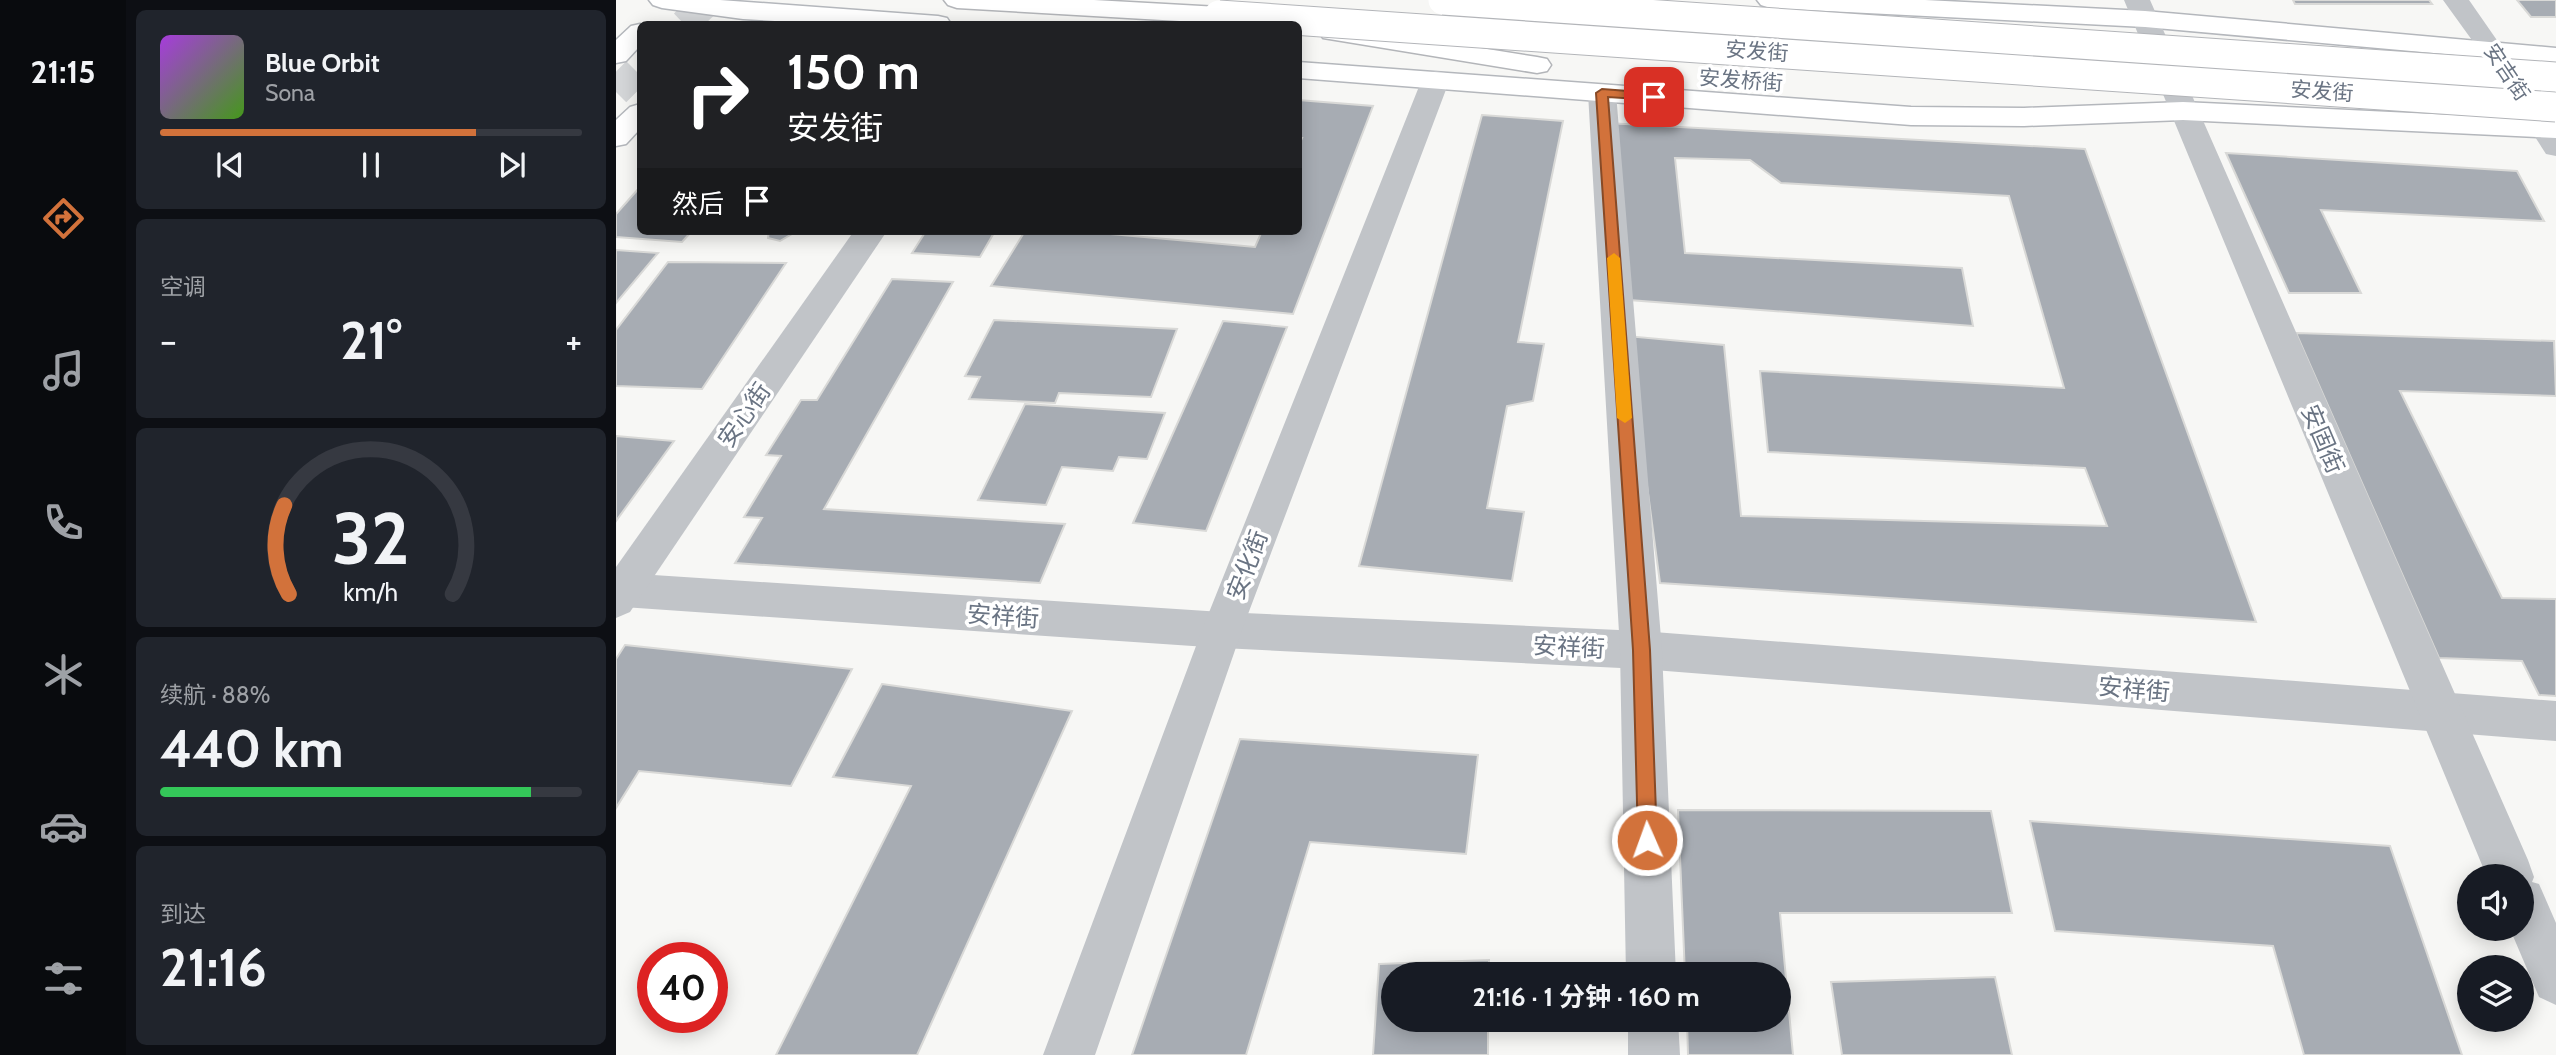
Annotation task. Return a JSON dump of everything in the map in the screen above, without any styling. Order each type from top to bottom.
[{"type":"main road","name":"安发街","points":[[957,0],[1290,21]]},
{"type":"main road","name":"安发街","points":[[1443,0],[2556,77]]},
{"type":"main road","points":[[1770,0],[2069,14],[2141,10],[2494,52],[2556,55]]},
{"type":"main road","points":[[1936,0],[2069,14]]},
{"type":"main road","points":[[651,21],[670,1],[742,12],[889,21]]},
{"type":"main road","points":[[1219,15],[1260,21]]},
{"type":"main road","name":"安发街","points":[[1302,22],[2553,128]]},
{"type":"main road","points":[[1302,28],[1537,65]]},
{"type":"main road","points":[[616,54],[637,35]]},
{"type":"main road","name":"安发桥街","points":[[1302,49],[2183,111]]},
{"type":"main road","name":"安发街","points":[[1302,70],[1911,116],[2024,117],[2183,111],[2553,128]]},
{"type":"main road","points":[[616,137],[637,116]]},
{"type":"street","name":"安吉街","points":[[2456,0],[2553,128]]},
{"type":"street","name":"安固街","points":[[2141,10],[2505,864]]},
{"type":"street","name":"安化街","points":[[1069,1055],[1222,630],[1436,79]]},
{"type":"street","points":[[1602,93],[1641,650],[1651,962]]},
{"type":"street","name":"安心街","points":[[619,595],[868,235]]},
{"type":"street","name":"安祥街","points":[[619,595],[1222,630],[1641,650],[2556,721]]},
{"type":"street","points":[[2534,929],[2556,980]]},
{"type":"street","points":[[1653,1032],[1654,1055]]},
{"type":"building","points":[[2293,0],[2429,0],[2432,4],[2295,4]]},
{"type":"building","points":[[2517,0],[2556,0],[2556,17],[2531,17]]},
{"type":"building","points":[[1302,100],[1373,106],[1293,314],[991,286],[1023,235],[1122,235],[1255,247],[1260,235],[1302,235]]},
{"type":"building","points":[[1482,115],[1563,121],[1518,342],[1544,344],[1533,401],[1507,406],[1487,508],[1524,512],[1512,581],[1359,566]]},
{"type":"building","points":[[1607,123],[2085,149],[2256,622],[1660,583],[1627,336],[1724,345],[1741,516],[2107,526],[2085,468],[1768,452],[1760,371],[2064,388],[2009,196],[1781,183],[1750,160],[1675,158],[1685,253],[1962,268],[1973,326],[1629,300]]},
{"type":"building","points":[[2226,153],[2517,171],[2544,221],[2321,210],[2361,293],[2289,293]]},
{"type":"building","points":[[637,190],[637,235],[688,235],[682,242],[616,237],[616,214]]},
{"type":"building","points":[[768,235],[790,235],[780,241],[768,238]]},
{"type":"building","points":[[923,235],[993,235],[980,257],[912,253]]},
{"type":"building","points":[[616,250],[658,253],[616,303]]},
{"type":"building","points":[[668,262],[786,263],[702,389],[616,386],[616,330]]},
{"type":"building","points":[[892,279],[953,282],[824,509],[1065,524],[1040,583],[735,563],[762,518],[744,517],[781,456],[766,455],[801,400],[817,400]]},
{"type":"building","points":[[994,320],[1177,329],[1151,397],[1059,393],[1055,403],[969,399],[980,377],[965,376]]},
{"type":"building","points":[[1223,321],[1287,327],[1206,531],[1133,523]]},
{"type":"building","points":[[2296,333],[2554,341],[2556,396],[2400,391],[2502,598],[2556,599],[2556,696],[2539,695],[2522,661],[2439,658]]},
{"type":"building","points":[[1025,404],[1165,413],[1147,459],[1119,457],[1113,471],[1062,467],[1046,505],[978,500]]},
{"type":"building","points":[[616,436],[674,441],[616,521]]},
{"type":"building","points":[[625,645],[852,669],[791,786],[639,771],[616,808],[616,659]]},
{"type":"building","points":[[882,684],[1072,711],[917,1055],[776,1055],[911,786],[833,777]]},
{"type":"building","points":[[1240,739],[1478,755],[1466,854],[1310,842],[1246,1055],[1132,1055]]},
{"type":"building","points":[[1678,810],[1991,811],[2012,913],[1780,913],[1784,962],[1684,962]]},
{"type":"building","points":[[2030,821],[2390,846],[2462,1055],[2304,1055],[2273,946],[2055,931]]},
{"type":"building","points":[[1489,960],[1489,962],[1434,962]]},
{"type":"building","points":[[1379,964],[1381,1032],[1488,1032],[1488,1055],[1373,1055]]},
{"type":"building","points":[[1995,977],[2012,1055],[1842,1055],[1831,982]]},
{"type":"building","points":[[1687,1032],[1791,1032],[1793,1055],[1688,1055]]},
{"type":"tunnel","points":[[687,21],[709,0]]},
{"type":"tunnel","points":[[616,92],[637,71]]},
{"type":"slow traffic","points":[[1614,258],[1625,418]]},
{"type":"route","points":[[1647,840],[1641,650],[1602,93],[1654,97]]}]
